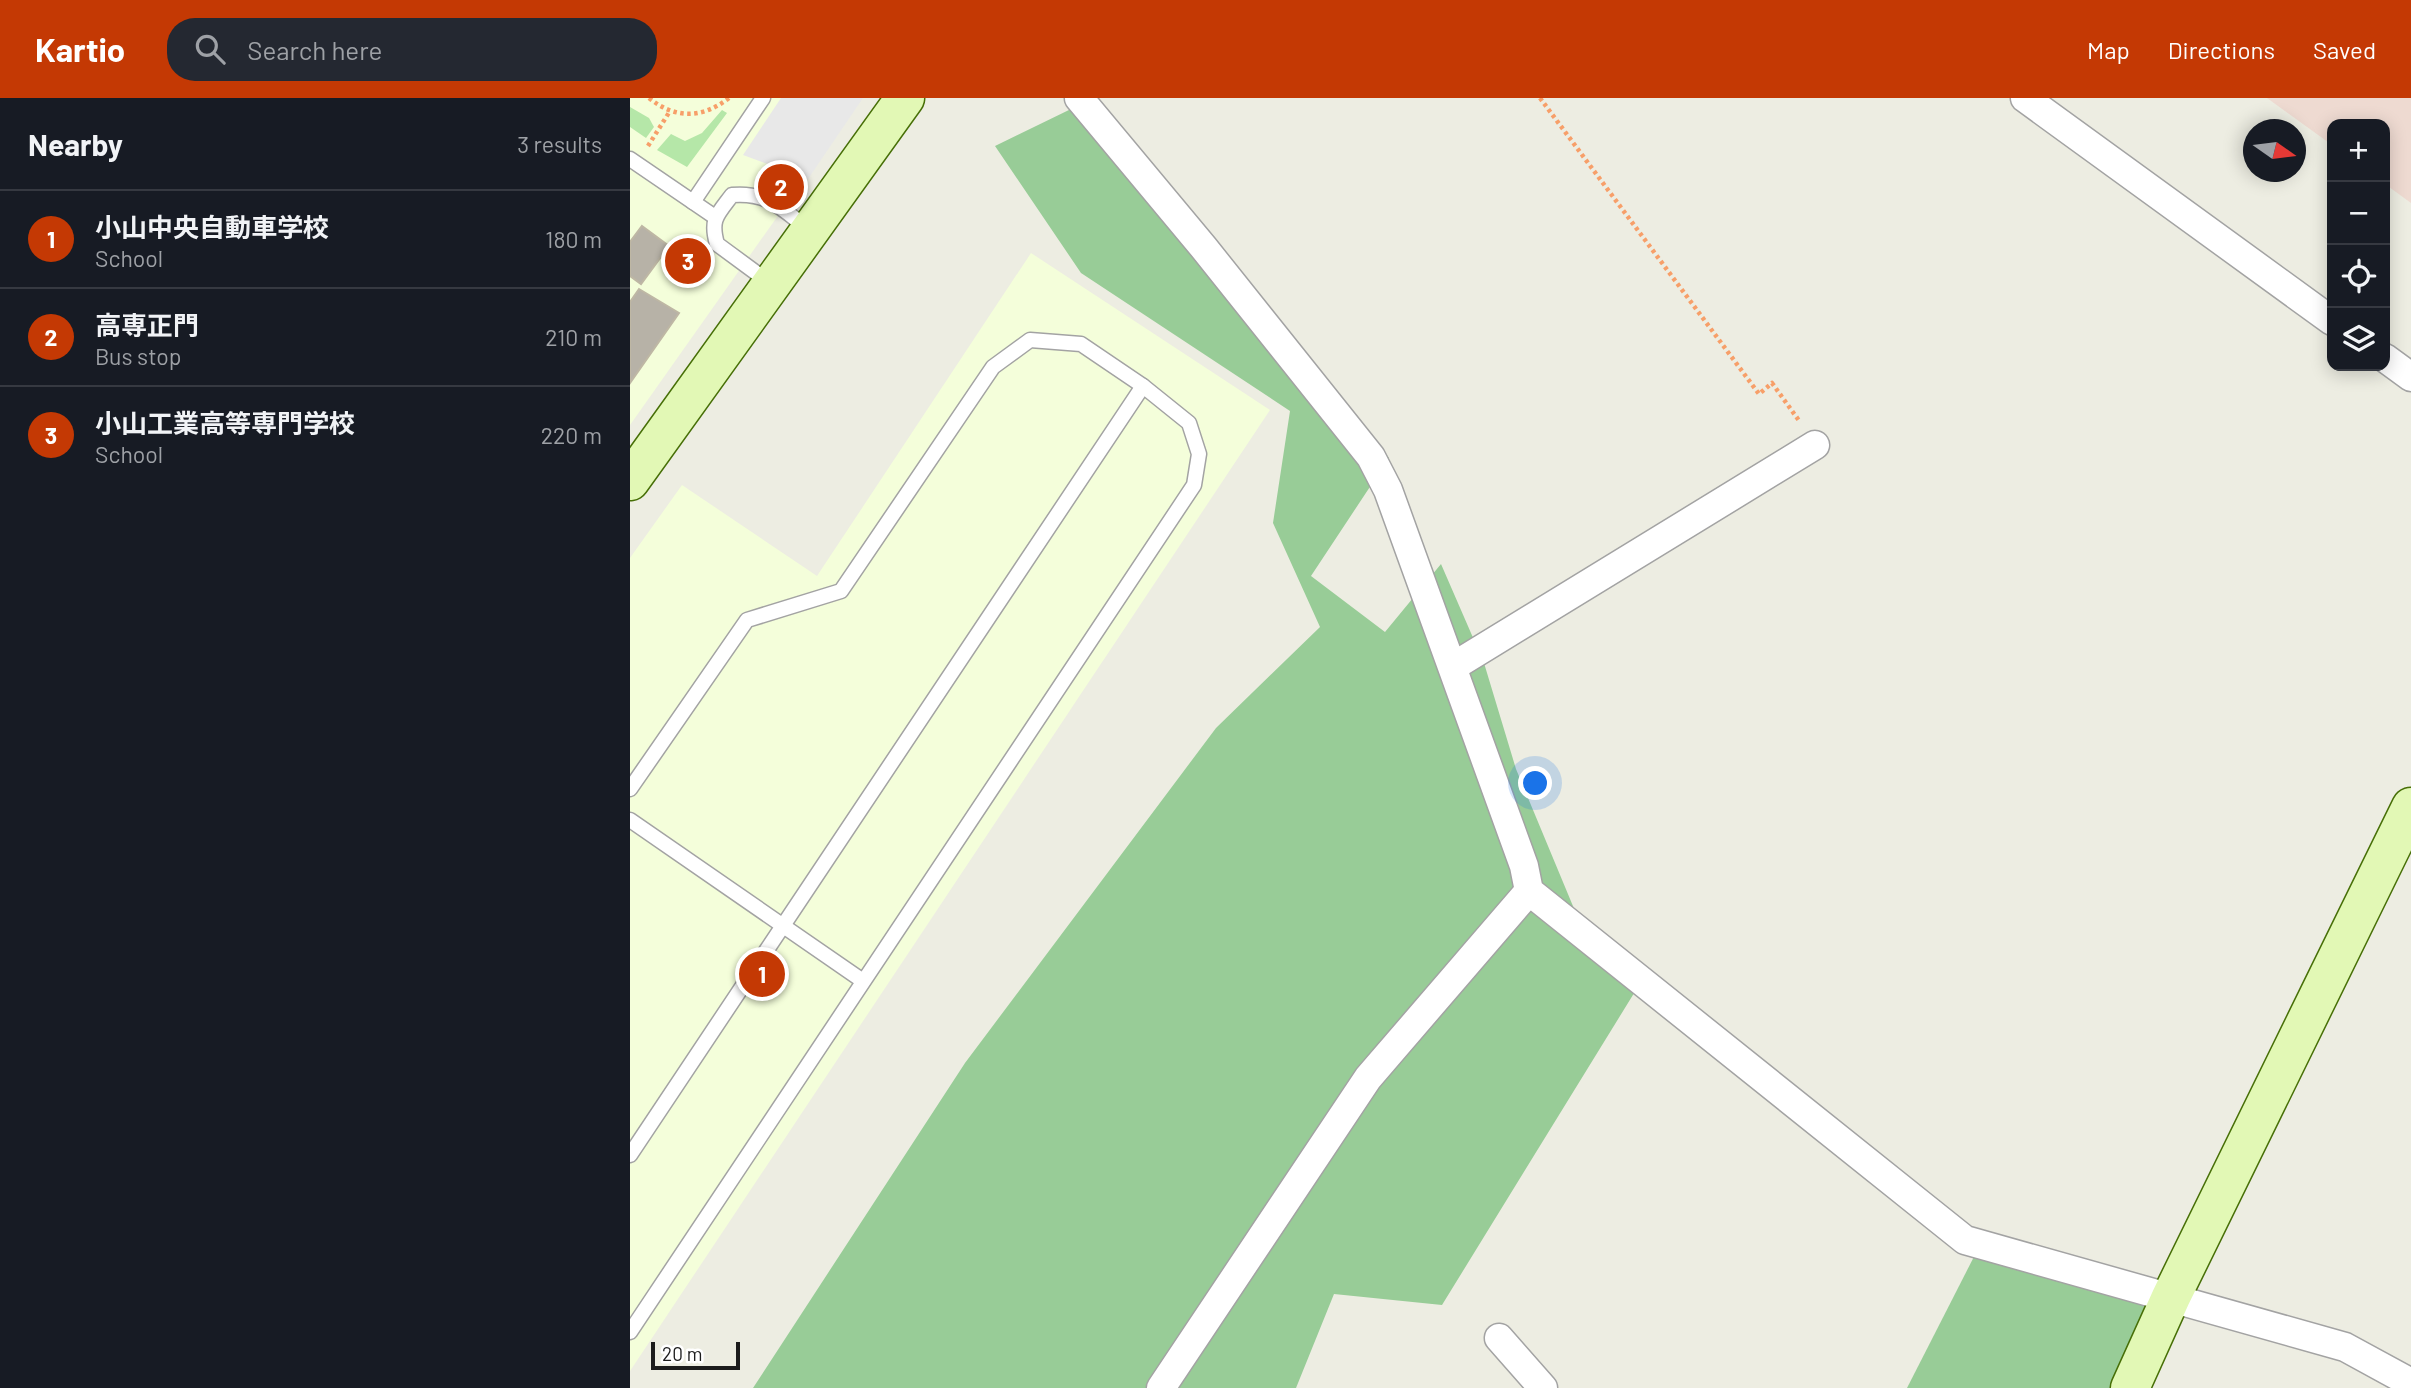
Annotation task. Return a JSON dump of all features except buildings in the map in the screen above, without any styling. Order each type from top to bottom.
[{"type":"street","points":[[630,481],[905,98]]},
{"type":"street","points":[[1079,98],[1204,248],[1371,457],[1388,489],[1454,666],[1524,866],[1529,891],[1965,1240],[2345,1347],[2411,1383]]},
{"type":"street","points":[[2025,98],[2327,317]]},
{"type":"street","points":[[2390,362],[2411,377]]},
{"type":"street","points":[[1454,666],[1815,445]]},
{"type":"street","points":[[2130,1388],[2171,1297],[2411,807]]},
{"type":"street","points":[[1161,1388],[1368,1078],[1529,891]]},
{"type":"street","points":[[1499,1338],[1543,1388]]},
{"type":"lane","points":[[693,202],[763,98]]},
{"type":"lane","points":[[634,161],[715,217]]},
{"type":"lane","points":[[770,283],[717,244],[712,227],[715,217],[732,195],[752,194],[771,200],[809,229]]},
{"type":"lane","points":[[630,789],[747,620],[841,591],[993,367],[1030,340],[1081,344],[1143,386],[1189,423],[1199,454],[1194,485],[630,1332]]},
{"type":"lane","points":[[630,1155],[1143,386]]},
{"type":"lane","points":[[630,820],[863,981]]},
{"type":"path","points":[[649,98],[670,111],[699,114],[716,108],[729,98]]},
{"type":"path","points":[[1540,98],[1759,394],[1772,383],[1815,445]]},
{"type":"path","points":[[634,161],[670,111]]},
{"type":"shaded area","points":[[630,98],[861,98],[630,425]]},
{"type":"shaded area","points":[[781,98],[863,98],[808,179],[743,155]]},
{"type":"shaded area","points":[[2267,98],[2411,98],[2411,203],[2390,188],[2390,119],[2327,119],[2327,141],[2306,126],[2306,119],[2296,119]]},
{"type":"shaded area","points":[[1031,253],[1270,410],[630,1371],[630,558],[682,485],[817,576]]},
{"type":"green space","points":[[630,107],[649,118],[654,127],[646,138],[630,127]]},
{"type":"green space","points":[[1071,109],[1318,371],[1389,458],[1311,576],[1385,632],[1441,564],[1484,663],[1516,769],[1580,923],[1636,990],[1442,1305],[1334,1294],[1296,1388],[753,1388],[965,1063],[1216,728],[1320,627],[1273,523],[1290,411],[1081,273],[995,146]]},
{"type":"green space","points":[[722,110],[727,113],[687,167],[657,150],[671,134],[685,141],[702,133]]},
{"type":"green space","points":[[1982,1241],[2162,1313],[2126,1388],[1907,1388]]},
{"type":"place","name":"高専正門","points":[[781,187]]},
{"type":"place","name":"小山工業高等専門学校","points":[[688,261]]},
{"type":"place","name":"小山中央自動車学校","points":[[762,974]]}]
